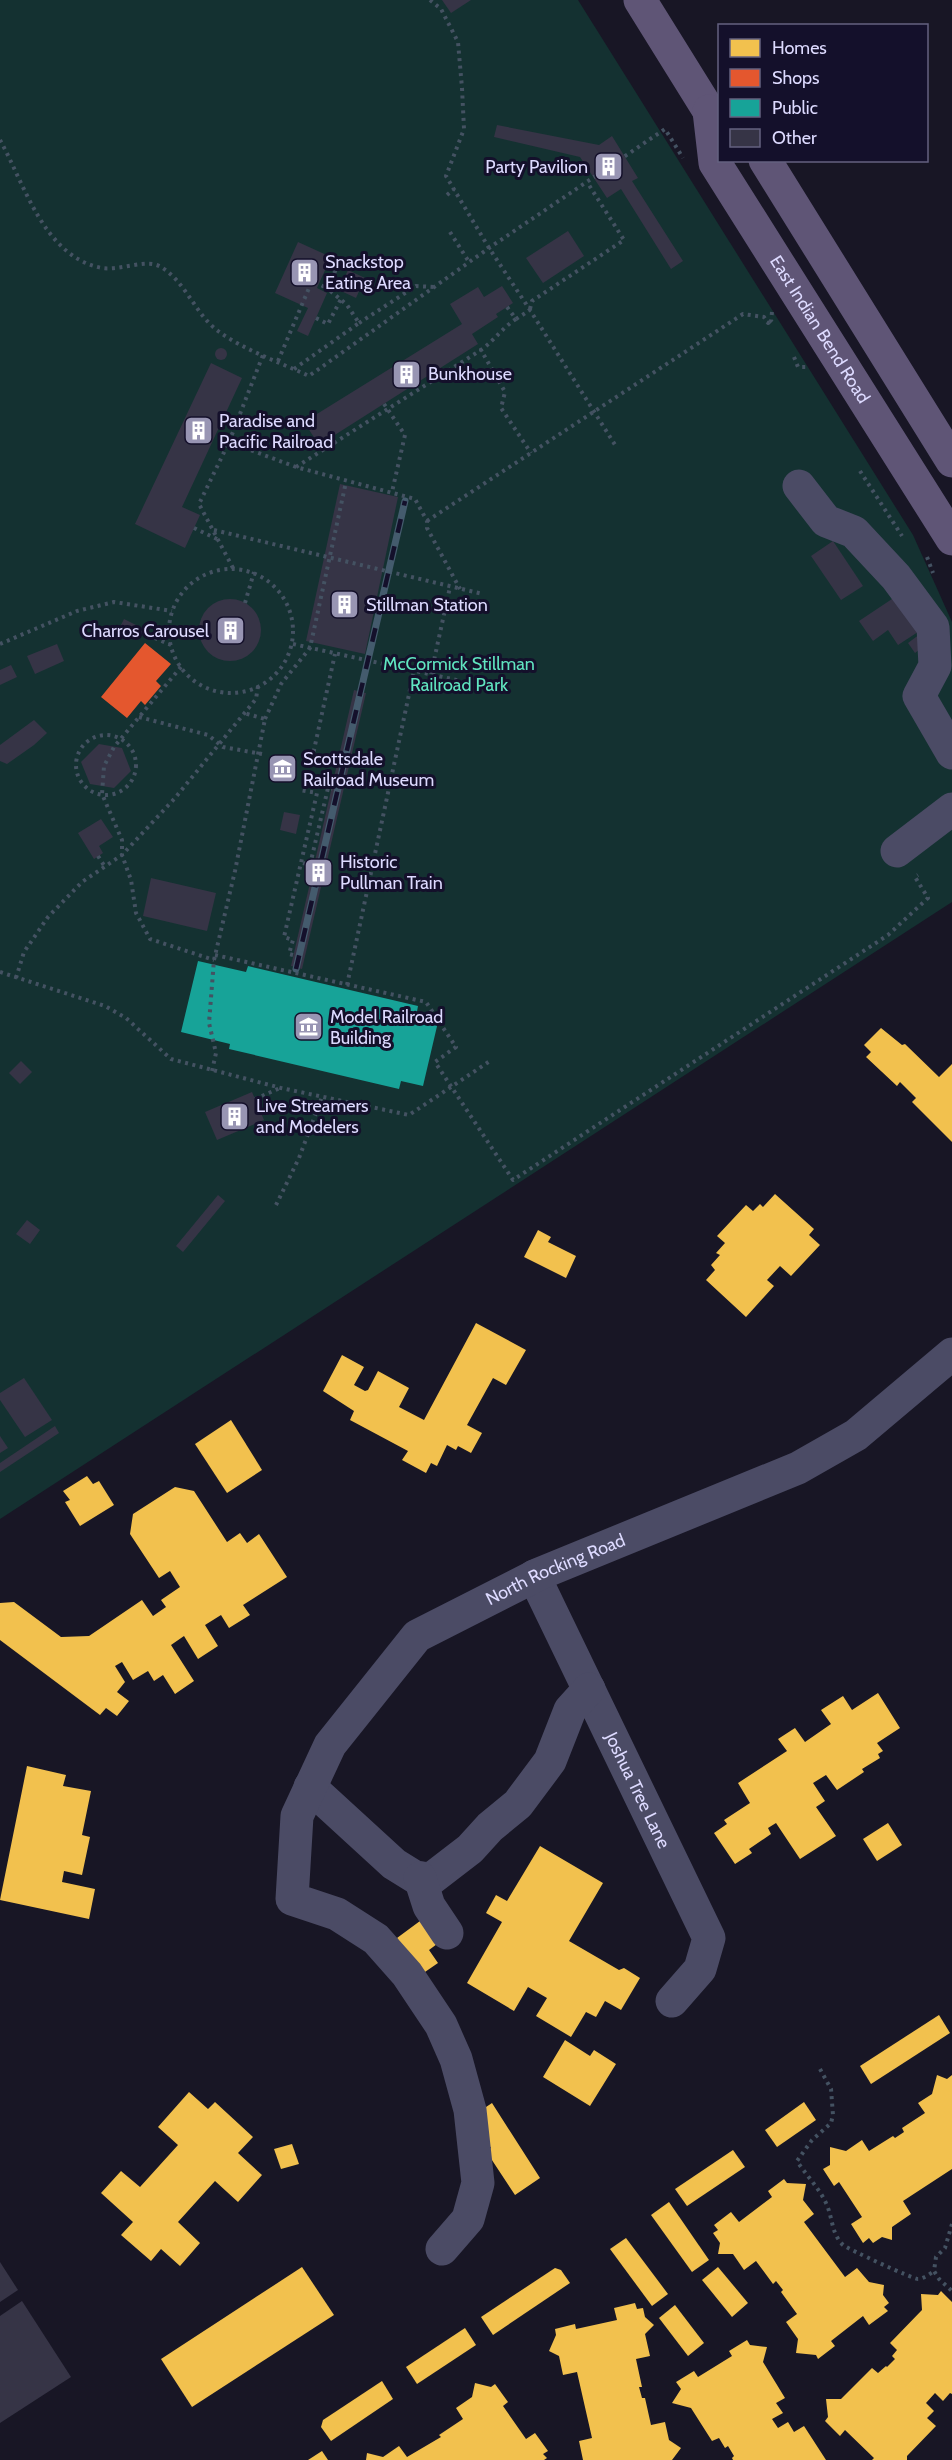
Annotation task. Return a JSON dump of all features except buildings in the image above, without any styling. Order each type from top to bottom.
[{"type":"main road","name":"East Indian Bend Road","points":[[640,0],[714,115],[715,162],[952,539]]},
{"type":"main road","points":[[766,162],[952,461]]},
{"type":"street","points":[[799,486],[826,521],[854,532],[896,577],[933,627],[935,666],[919,696],[952,753]]},
{"type":"street","points":[[897,851],[952,809]]},
{"type":"street","name":"North Rocking Road","points":[[442,2249],[468,2219],[478,2183],[470,2110],[456,2059],[441,2025],[407,1974],[376,1939],[337,1914],[292,1899],[297,1816],[330,1745],[417,1636],[534,1576],[604,1545],[777,1479],[798,1468],[856,1435],[952,1354]]},
{"type":"street","name":"Joshua Tree Lane","points":[[534,1576],[709,1938],[700,1969],[672,2001]]},
{"type":"street","points":[[310,1787],[394,1864],[415,1877],[431,1879],[470,1850],[489,1827],[518,1804],[550,1761],[570,1710],[589,1689]]},
{"type":"street","points":[[420,1878],[429,1906],[447,1934]]},
{"type":"path","points":[[430,0],[444,7],[458,42],[464,129],[446,176],[489,248],[617,448]]},
{"type":"path","points":[[0,140],[42,222],[66,249],[83,261],[102,268],[117,269],[147,263],[158,265],[181,285],[218,331],[309,376],[489,248],[665,129]]},
{"type":"path","points":[[296,467],[386,406],[497,339],[505,326],[530,310],[532,301],[624,240],[587,182]]},
{"type":"path","points":[[447,195],[454,189]]},
{"type":"path","points":[[450,232],[469,262]]},
{"type":"path","points":[[327,288],[341,259]]},
{"type":"path","points":[[278,361],[312,281],[327,288],[340,299],[359,323]]},
{"type":"path","points":[[294,369],[416,286],[434,287]]},
{"type":"path","points":[[316,318],[327,324],[340,299]]},
{"type":"path","points":[[507,307],[516,319]]},
{"type":"path","points":[[427,521],[743,314],[764,317],[768,323],[771,321]]},
{"type":"path","points":[[481,350],[505,392],[501,408],[531,453]]},
{"type":"path","points":[[233,568],[200,504],[229,442],[263,355]]},
{"type":"path","points":[[386,406],[405,435],[392,492]]},
{"type":"path","points":[[229,442],[296,467],[415,499],[427,521],[427,528],[460,589]]},
{"type":"path","points":[[860,471],[902,537]]},
{"type":"path","points":[[212,1071],[216,1053],[209,1023],[214,957],[266,719],[281,684],[310,648],[346,482]]},
{"type":"path","points":[[194,528],[218,539]]},
{"type":"path","points":[[213,530],[483,594]]},
{"type":"path","points":[[921,565],[930,565]]},
{"type":"path","points":[[233,568],[254,572],[273,583],[286,600],[293,621],[293,644],[285,663],[271,680],[252,690],[230,693],[209,689],[190,678],[177,661],[171,645],[169,626],[172,611],[178,598],[192,582],[211,571],[233,568]]},
{"type":"path","points":[[246,603],[254,572]]},
{"type":"path","points":[[431,674],[450,587]]},
{"type":"path","points":[[0,644],[77,611],[114,602],[172,611]]},
{"type":"path","points":[[134,629],[171,645]]},
{"type":"path","points":[[293,644],[461,681]]},
{"type":"path","points":[[312,759],[335,654]]},
{"type":"path","points":[[182,667],[114,747],[104,766],[102,794],[122,840],[122,855],[131,879],[136,914],[150,939],[214,957],[426,1002],[456,1047],[435,1062],[513,1180],[888,935],[928,898],[915,878],[924,870]]},
{"type":"path","points":[[347,985],[414,671]]},
{"type":"path","points":[[16,978],[24,952],[48,916],[82,882],[122,855],[175,798],[256,699],[258,686]]},
{"type":"path","points":[[244,713],[266,719]]},
{"type":"path","points":[[139,717],[208,735],[223,747],[260,753]]},
{"type":"path","points":[[101,735],[111,735],[121,739],[129,745],[136,764],[135,775],[130,784],[112,794],[92,791],[78,776],[76,765],[78,755],[91,739],[101,735]]},
{"type":"path","points":[[303,863],[310,865],[328,788],[332,789]]},
{"type":"path","points":[[293,955],[290,954],[293,940],[284,937],[303,863],[317,794],[299,790]]},
{"type":"path","points":[[99,856],[105,867]]},
{"type":"path","points":[[0,972],[105,1006],[126,1018],[171,1059],[281,1088],[409,1116],[490,1061]]},
{"type":"path","points":[[255,1099],[281,1088]]},
{"type":"path","points":[[276,1205],[299,1158],[322,1097]]},
{"type":"path","points":[[820,2069],[831,2089],[833,2115],[831,2123],[812,2140],[797,2161],[826,2202],[833,2232],[844,2246],[893,2267],[906,2277],[919,2279],[934,2271]]},
{"type":"path","points":[[952,2224],[945,2248],[936,2257],[934,2271],[952,2291]]},
{"type":"green space","name":"McCormick Stillman Railroad Park","points":[[0,0],[578,0],[913,535],[952,622],[952,902],[0,1519]]},
{"type":"railway","points":[[296,969],[405,501]]},
{"type":"place","name":"Party Pavilion","points":[[609,167]]},
{"type":"place","name":"Snackstop Eating Area","points":[[304,272]]},
{"type":"place","name":"Bunkhouse","points":[[407,374]]},
{"type":"place","name":"Paradise and Pacific Railroad","points":[[198,431]]},
{"type":"place","name":"Stillman Station","points":[[345,605]]},
{"type":"place","name":"Charros Carousel","points":[[230,631]]},
{"type":"place","name":"Scottsdale Railroad Museum","points":[[282,769]]},
{"type":"place","name":"Historic Pullman Train","points":[[319,872]]},
{"type":"place","name":"Model Railroad Building","points":[[309,1027]]},
{"type":"place","name":"Live Streamers and Modelers","points":[[235,1116]]}]
